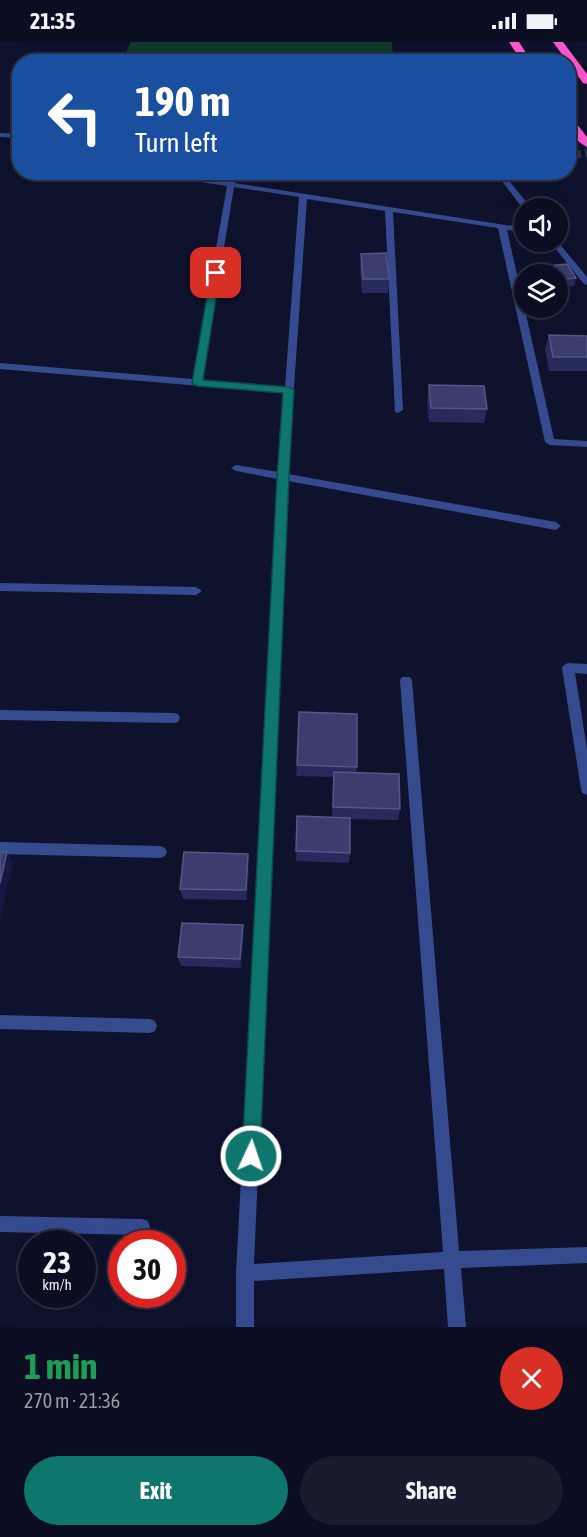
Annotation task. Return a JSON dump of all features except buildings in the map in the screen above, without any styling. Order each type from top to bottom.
[{"type":"highway","points":[[576,66],[587,81]]},
{"type":"highway","points":[[576,130],[587,144]]},
{"type":"street","points":[[200,180],[514,229]]},
{"type":"street","points":[[197,383],[231,180]]},
{"type":"street","points":[[504,180],[519,198]]},
{"type":"street","points":[[245,1327],[245,1273],[283,477],[303,196]]},
{"type":"street","points":[[389,209],[398,410]]},
{"type":"street","points":[[502,227],[550,442],[587,444]]},
{"type":"street","points":[[562,252],[587,282]]},
{"type":"street","points":[[0,366],[289,390]]},
{"type":"street","points":[[236,468],[556,526]]},
{"type":"street","points":[[0,586],[196,591]]},
{"type":"street","points":[[587,669],[568,668],[587,789]]},
{"type":"street","points":[[406,680],[450,1260],[458,1327]]},
{"type":"street","points":[[0,715],[174,718]]},
{"type":"street","points":[[0,848],[160,852]]},
{"type":"street","points":[[0,1022],[150,1026]]},
{"type":"street","points":[[0,1224],[142,1227]]},
{"type":"street","points":[[245,1273],[450,1260],[587,1256]]},
{"type":"green space","points":[[131,42],[392,42],[393,54],[125,54]]},
{"type":"tunnel","points":[[576,155],[587,153]]},
{"type":"route","points":[[216,273],[197,383],[289,390],[251,1156]]}]
